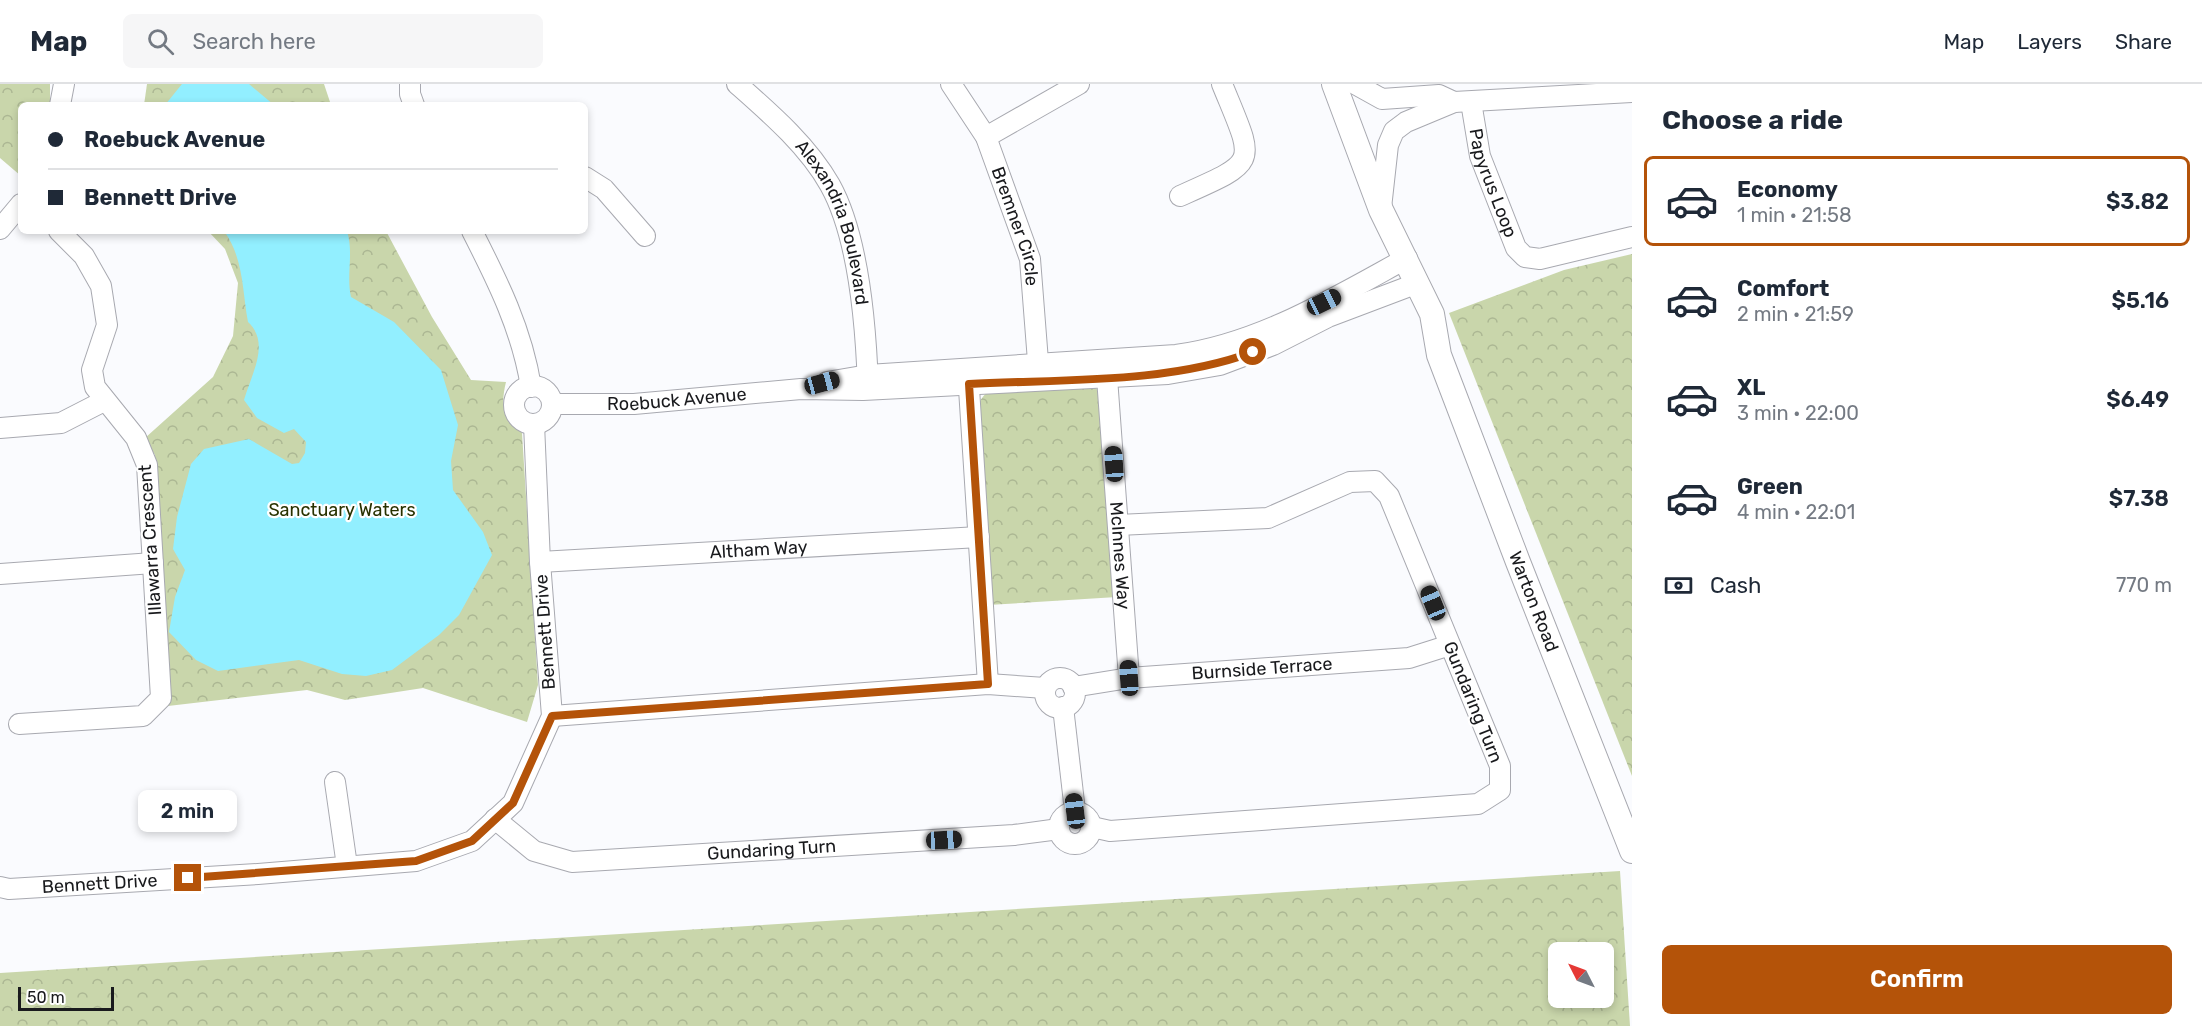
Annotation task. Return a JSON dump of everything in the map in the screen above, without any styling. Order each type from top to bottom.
[{"type":"main road","name":"Warton Road","points":[[1334,84],[1399,255],[1412,285],[1432,314],[1438,351],[1632,851]]},
{"type":"street","points":[[61,102],[64,84]]},
{"type":"street","points":[[410,84],[413,102]]},
{"type":"street","name":"Alexandria Boulevard","points":[[737,84],[809,155],[830,186],[847,225],[860,299],[868,382]]},
{"type":"street","name":"Bremner Circle","points":[[951,84],[986,138],[1030,259],[1039,372]]},
{"type":"street","points":[[986,138],[1079,84]]},
{"type":"street","points":[[1180,196],[1234,172],[1244,161],[1246,151],[1244,137],[1222,84]]},
{"type":"street","points":[[1355,84],[1382,99],[1566,89],[1632,92]]},
{"type":"street","points":[[1381,210],[1388,145],[1394,131],[1450,95]]},
{"type":"street","name":"Papyrus Loop","points":[[1450,95],[1480,156],[1516,248],[1525,257],[1540,259],[1632,237]]},
{"type":"street","points":[[588,179],[604,189],[645,236]]},
{"type":"street","points":[[0,229],[18,208]]},
{"type":"street","name":"Illawarra Crescent","points":[[20,724],[143,716],[161,698],[147,465],[136,438],[95,387],[92,370],[102,347],[107,325],[101,286],[84,256],[62,234]]},
{"type":"street","points":[[474,234],[506,296],[526,356],[531,387]]},
{"type":"street","name":"Roebuck Avenue","points":[[1328,309],[1399,255]]},
{"type":"street","name":"Roebuck Avenue","points":[[553,404],[634,404],[868,382],[1107,368],[1168,374],[1231,352],[1253,336],[1328,309],[1412,285]]},
{"type":"street","name":"McInnes Way","points":[[1107,368],[1129,678]]},
{"type":"street","points":[[968,376],[988,684]]},
{"type":"street","points":[[531,387],[543,389],[548,393],[553,404],[549,417],[534,424],[524,422],[514,409],[516,396],[522,390],[531,387]]},
{"type":"street","points":[[0,428],[61,423],[104,401]]},
{"type":"street","name":"Bennett Drive","points":[[0,887],[20,888],[416,861],[472,841],[513,803],[552,716],[540,562],[534,424]]},
{"type":"street","name":"Gundaring Turn","points":[[1092,827],[1110,831],[1478,804],[1500,790],[1500,766],[1389,496],[1375,481],[1350,482],[1268,518],[1118,525]]},
{"type":"street","name":"Altham Way","points":[[540,562],[979,537]]},
{"type":"street","points":[[0,574],[153,563]]},
{"type":"street","name":"Burnside Terrace","points":[[552,716],[988,684],[1046,688],[1052,680],[1061,678],[1073,687],[1129,678],[1409,658],[1450,645]]},
{"type":"street","points":[[1046,688],[1048,703],[1063,707],[1071,702],[1073,687]]},
{"type":"street","points":[[1063,707],[1075,811]]},
{"type":"street","points":[[335,782],[347,866]]},
{"type":"street","points":[[1075,811],[1086,815],[1092,827],[1088,838],[1077,844],[1066,842],[1059,830],[1062,818],[1075,811]]},
{"type":"street","name":"Gundaring Turn","points":[[495,819],[534,851],[572,861],[1014,836],[1059,830]]},
{"type":"green space","points":[[0,84],[50,84],[50,102],[18,102],[18,173],[0,158]]},
{"type":"green space","points":[[147,84],[324,84],[330,102],[144,102]]},
{"type":"green space","name":"Sanctuary Waters","points":[[211,234],[388,234],[432,317],[471,380],[506,382],[503,398],[505,410],[507,416],[522,433],[538,685],[527,722],[423,688],[345,700],[307,690],[168,706],[155,455],[145,438],[213,377],[233,336],[238,283],[225,249]]},
{"type":"green space","points":[[1632,254],[1632,776],[1449,313],[1564,270]]},
{"type":"green space","points":[[1092,385],[1100,392],[1107,455],[1103,459],[1117,597],[988,605],[982,508],[986,503],[984,467],[979,461],[976,431],[979,403],[992,389]]},
{"type":"green space","points":[[1620,871],[1630,1026],[0,1026],[0,973]]},
{"type":"water","points":[[182,84],[249,84],[270,102],[167,102]]},
{"type":"water","name":"Sanctuary Waters","points":[[226,234],[348,234],[351,297],[394,322],[441,370],[458,425],[451,461],[453,490],[483,532],[492,555],[459,615],[439,635],[392,670],[366,676],[342,674],[299,660],[218,671],[196,660],[169,632],[175,597],[185,570],[173,549],[177,517],[191,464],[204,449],[249,439],[292,464],[299,463],[305,453],[306,442],[294,429],[284,433],[257,418],[244,400],[259,349],[255,330],[248,322],[239,264]]},
{"type":"route","points":[[188,878],[416,861],[472,841],[513,803],[552,716],[988,684],[969,384],[1168,374],[1220,364],[1253,352]]}]
